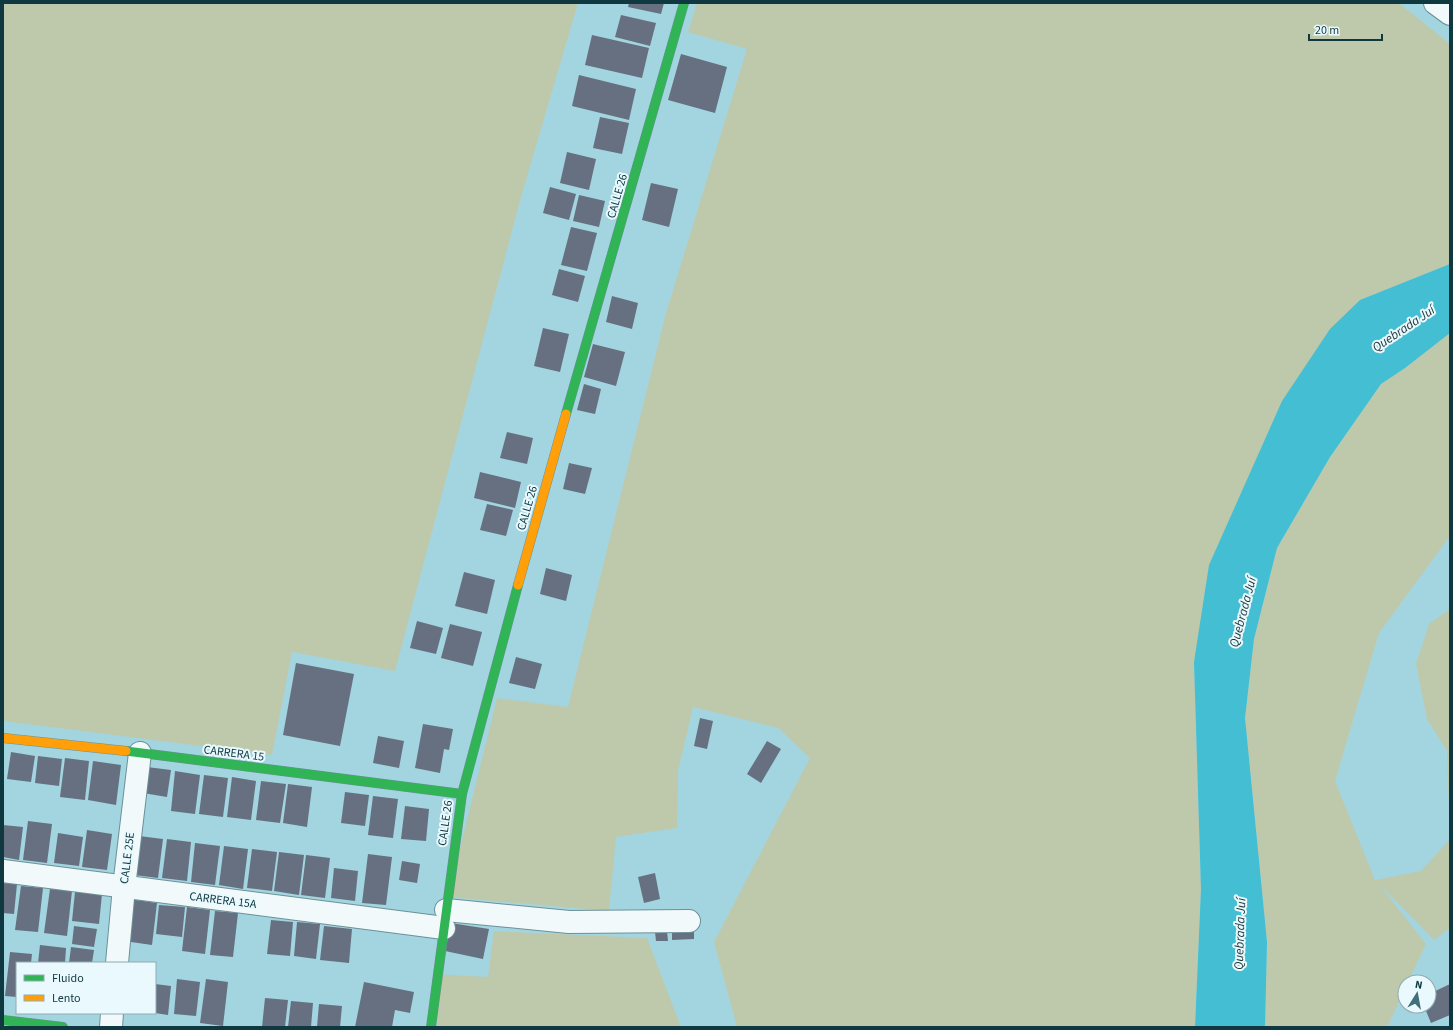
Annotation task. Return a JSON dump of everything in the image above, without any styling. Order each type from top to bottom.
[{"type":"street","name":"CALLE 26","points":[[431,1027],[462,794],[522,570],[684,3]]},
{"type":"street","points":[[1435,3],[1450,14]]},
{"type":"street","name":"CARRERA 15","points":[[3,738],[140,753],[462,794]]},
{"type":"street","name":"CALLE 25E","points":[[117,962],[124,887],[140,753]]},
{"type":"street","name":"CARRERA 15A","points":[[3,871],[124,887],[445,919],[569,922],[689,921]]},
{"type":"street","points":[[111,1027],[112,1014]]},
{"type":"street","points":[[3,1020],[63,1027]]},
{"type":"green space","points":[[3,3],[578,3],[521,197],[395,671],[292,652],[272,755],[3,721]]},
{"type":"green space","points":[[697,3],[1399,3],[1450,44],[1450,264],[1360,300],[1194,662],[1201,889],[1195,1027],[737,1027],[714,942],[810,758],[778,728],[693,707],[678,771],[677,828],[616,837],[609,911],[448,897],[497,698],[568,707],[666,313],[747,49],[688,32]]},
{"type":"green space","points":[[1450,333],[1450,536],[1379,633],[1335,781],[1375,880],[1421,871],[1450,839],[1450,928],[1434,940],[1379,884],[1426,944],[1412,974],[1397,974],[1397,1006],[1387,1027],[1265,1027],[1267,942],[1245,718],[1254,639],[1277,548],[1330,457],[1381,384],[1405,368]]},
{"type":"green space","points":[[1450,609],[1450,839],[1447,751],[1427,719],[1416,664],[1429,624]]},
{"type":"green space","points":[[494,931],[647,938],[681,1027],[437,1027],[436,974],[488,977]]},
{"type":"water","name":"Quebrada Juí","points":[[1450,264],[1450,333],[1405,368],[1381,384],[1330,457],[1277,548],[1254,639],[1245,718],[1267,942],[1265,1027],[1195,1027],[1201,889],[1194,662],[1209,565],[1282,401],[1330,329],[1360,300]]},
{"type":"building","points":[[629,3],[664,3],[661,14],[628,7]]},
{"type":"building","points":[[621,15],[656,23],[650,46],[615,37]]},
{"type":"building","points":[[592,35],[649,48],[642,78],[585,65]]},
{"type":"building","points":[[681,54],[727,67],[715,113],[668,100]]},
{"type":"building","points":[[579,75],[636,89],[629,120],[572,106]]},
{"type":"building","points":[[600,117],[629,123],[622,154],[593,148]]},
{"type":"building","points":[[567,152],[596,159],[589,190],[560,183]]},
{"type":"building","points":[[651,183],[678,189],[669,227],[642,220]]},
{"type":"building","points":[[550,187],[576,194],[569,220],[543,213]]},
{"type":"building","points":[[579,195],[605,201],[599,227],[573,221]]},
{"type":"building","points":[[571,227],[597,233],[587,271],[561,265]]},
{"type":"building","points":[[559,269],[585,276],[578,302],[552,295]]},
{"type":"building","points":[[612,296],[638,303],[632,329],[606,322]]},
{"type":"building","points":[[543,328],[569,334],[560,372],[534,366]]},
{"type":"building","points":[[593,344],[625,352],[616,386],[584,377]]},
{"type":"building","points":[[584,384],[601,389],[595,414],[577,410]]},
{"type":"building","points":[[507,432],[533,438],[527,464],[500,458]]},
{"type":"building","points":[[569,463],[592,468],[585,494],[563,489]]},
{"type":"building","points":[[480,472],[521,482],[515,508],[474,498]]},
{"type":"building","points":[[487,504],[513,510],[506,536],[480,530]]},
{"type":"building","points":[[546,568],[572,575],[566,601],[540,594]]},
{"type":"building","points":[[464,572],[495,580],[487,614],[455,606]]},
{"type":"building","points":[[417,621],[443,628],[436,654],[410,648]]},
{"type":"building","points":[[450,624],[482,632],[473,666],[441,658]]},
{"type":"building","points":[[516,657],[542,664],[535,689],[509,683]]},
{"type":"building","points":[[296,663],[354,674],[340,746],[283,735]]},
{"type":"building","points":[[700,718],[713,721],[707,749],[694,746]]},
{"type":"building","points":[[423,724],[453,729],[449,750],[444,749],[440,773],[415,768]]},
{"type":"building","points":[[378,736],[404,741],[399,768],[373,763]]},
{"type":"building","points":[[767,741],[781,749],[761,783],[747,774]]},
{"type":"building","points":[[11,752],[35,756],[31,782],[7,779]]},
{"type":"building","points":[[38,756],[62,759],[59,786],[35,783]]},
{"type":"building","points":[[65,758],[89,761],[85,800],[60,797]]},
{"type":"building","points":[[93,761],[121,765],[116,805],[88,800]]},
{"type":"building","points":[[147,767],[171,770],[167,797],[143,793]]},
{"type":"building","points":[[175,771],[200,775],[195,814],[171,811]]},
{"type":"building","points":[[204,775],[228,778],[223,817],[199,814]]},
{"type":"building","points":[[232,777],[256,781],[251,820],[227,817]]},
{"type":"building","points":[[261,781],[286,784],[280,823],[256,820]]},
{"type":"building","points":[[288,784],[312,787],[307,827],[283,823]]},
{"type":"building","points":[[345,792],[369,795],[365,826],[341,823]]},
{"type":"building","points":[[373,796],[398,799],[393,838],[368,835]]},
{"type":"building","points":[[405,806],[429,809],[426,841],[401,839]]},
{"type":"building","points":[[28,821],[52,824],[47,863],[23,860]]},
{"type":"building","points":[[3,825],[23,827],[19,860],[3,857]]},
{"type":"building","points":[[87,830],[112,834],[107,870],[82,867]]},
{"type":"building","points":[[58,833],[83,837],[79,866],[54,863]]},
{"type":"building","points":[[139,836],[163,839],[158,878],[134,875]]},
{"type":"building","points":[[167,839],[191,842],[187,881],[162,878]]},
{"type":"building","points":[[195,843],[220,846],[215,885],[191,882]]},
{"type":"building","points":[[224,846],[248,849],[243,889],[219,885]]},
{"type":"building","points":[[252,849],[277,852],[272,891],[247,888]]},
{"type":"building","points":[[279,852],[304,855],[299,895],[274,891]]},
{"type":"building","points":[[368,854],[392,857],[386,905],[362,903]]},
{"type":"building","points":[[306,855],[330,858],[325,898],[301,895]]},
{"type":"building","points":[[402,861],[420,864],[417,883],[399,880]]},
{"type":"building","points":[[334,868],[358,871],[355,901],[331,898]]},
{"type":"building","points":[[655,873],[660,899],[644,903],[638,877]]},
{"type":"building","points":[[3,883],[17,884],[14,914],[3,913]]},
{"type":"building","points":[[21,886],[43,888],[38,932],[15,930]]},
{"type":"building","points":[[50,889],[72,891],[67,936],[44,933]]},
{"type":"building","points":[[75,892],[102,894],[99,924],[72,921]]},
{"type":"building","points":[[129,899],[157,903],[152,945],[124,941]]},
{"type":"building","points":[[159,905],[185,907],[182,937],[156,934]]},
{"type":"building","points":[[187,907],[210,910],[205,954],[182,951]]},
{"type":"building","points":[[215,911],[238,913],[233,957],[210,955]]},
{"type":"building","points":[[271,920],[293,922],[290,956],[267,954]]},
{"type":"building","points":[[297,922],[320,924],[316,959],[294,956]]},
{"type":"building","points":[[451,923],[489,929],[483,959],[445,951]]},
{"type":"building","points":[[74,926],[97,929],[94,947],[72,944]]},
{"type":"building","points":[[324,926],[352,929],[349,963],[320,960]]},
{"type":"building","points":[[694,930],[694,939],[672,940],[672,931]]},
{"type":"building","points":[[667,931],[668,941],[656,941],[655,932]]},
{"type":"building","points":[[40,945],[66,948],[65,962],[38,962]]},
{"type":"building","points":[[71,947],[94,950],[92,962],[69,962]]},
{"type":"building","points":[[10,952],[32,954],[31,962],[16,962],[16,997],[5,996]]},
{"type":"building","points":[[177,979],[200,982],[196,1016],[174,1014]]},
{"type":"building","points":[[206,979],[228,982],[223,1026],[200,1023]]},
{"type":"building","points":[[364,982],[414,992],[410,1013],[395,1010],[392,1027],[355,1027]]},
{"type":"building","points":[[156,984],[171,986],[168,1015],[156,1013]]},
{"type":"building","points":[[1450,984],[1450,1015],[1431,1023],[1427,1014],[1437,1014],[1437,990]]},
{"type":"building","points":[[265,998],[288,1000],[285,1027],[262,1027]]},
{"type":"building","points":[[291,1001],[313,1003],[311,1027],[288,1027]]},
{"type":"building","points":[[319,1004],[342,1006],[340,1027],[317,1027]]},
{"type":"traffic: fast","points":[[566,414],[684,3]]},
{"type":"traffic: fast","points":[[431,1027],[462,794],[518,585]]},
{"type":"traffic: fast","points":[[126,751],[462,794]]},
{"type":"traffic: fast","points":[[3,1020],[63,1027]]},
{"type":"traffic: slow","points":[[518,585],[566,414]]},
{"type":"traffic: slow","points":[[3,738],[126,751]]}]
